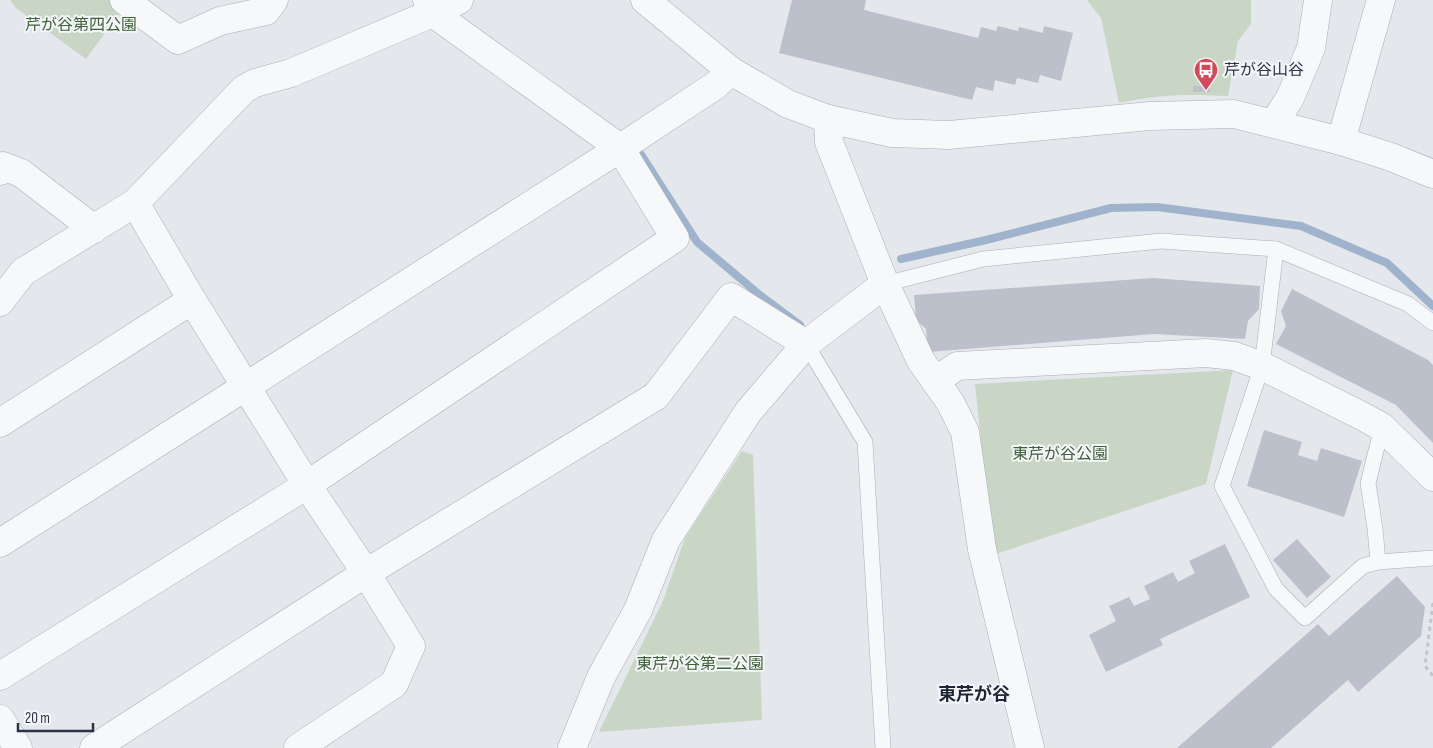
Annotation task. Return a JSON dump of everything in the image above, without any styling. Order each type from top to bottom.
[{"type":"street","points":[[134,3],[178,40],[220,21],[266,11],[274,0]]},
{"type":"street","points":[[645,0],[731,71],[788,104],[828,119],[892,133],[949,135],[1150,116],[1234,114],[1341,141],[1391,157],[1433,174]]},
{"type":"street","points":[[1274,123],[1290,98],[1311,48],[1318,0]]},
{"type":"street","points":[[1341,141],[1381,0]]},
{"type":"street","points":[[0,302],[23,272],[136,203],[244,89],[291,73],[440,6],[441,19],[628,143],[675,238],[308,485],[0,676]]},
{"type":"street","points":[[0,542],[628,143],[716,85],[731,71]]},
{"type":"street","points":[[828,119],[829,142],[885,284],[921,361],[950,402],[965,432],[982,549],[1030,748]]},
{"type":"street","points":[[0,171],[3,166],[21,173],[94,229]]},
{"type":"street","points":[[136,203],[192,300],[411,646],[394,684],[298,748]]},
{"type":"street","points":[[572,748],[600,677],[638,610],[666,540],[748,412],[806,344],[885,284]]},
{"type":"street","points":[[94,748],[366,573],[656,396],[731,298],[806,344]]},
{"type":"street","points":[[0,423],[192,300]]},
{"type":"street","points":[[935,381],[957,366],[1206,353],[1234,356],[1262,366],[1382,427],[1433,477]]},
{"type":"street","points":[[0,719],[18,748]]},
{"type":"lane","points":[[885,284],[982,258],[1161,240],[1276,249],[1408,304],[1433,323]]},
{"type":"lane","points":[[1276,249],[1262,366],[1222,486],[1276,589],[1306,618],[1363,566],[1378,562],[1433,558]]},
{"type":"lane","points":[[806,344],[865,442],[883,748]]},
{"type":"lane","points":[[1378,562],[1368,483],[1382,427]]},
{"type":"path","points":[[1433,603],[1425,666],[1433,676]]},
{"type":"green space","name":"芹が谷第四公園","points":[[10,0],[111,0],[122,9],[86,59],[16,8]]},
{"type":"green space","points":[[1087,0],[1251,0],[1251,24],[1238,41],[1228,96],[1174,95],[1119,103],[1101,18]]},
{"type":"green space","name":"東芹が谷公園","points":[[1233,370],[1206,484],[993,555],[975,384]]},
{"type":"green space","name":"東芹が谷第二公園","points":[[742,451],[753,455],[762,720],[599,732],[663,601],[685,538]]},
{"type":"building","points":[[792,0],[866,0],[864,10],[978,38],[981,27],[996,31],[998,26],[1018,31],[1019,27],[1043,33],[1044,26],[1073,33],[1061,81],[1040,75],[1038,83],[1017,78],[1015,85],[995,80],[993,91],[976,87],[972,100],[779,53]]},
{"type":"building","points":[[1193,86],[1210,86],[1210,92],[1193,92]]},
{"type":"building","points":[[1153,278],[1260,286],[1259,309],[1248,321],[1245,339],[1154,334],[928,352],[926,329],[916,320],[914,295]]},
{"type":"building","points":[[1292,289],[1428,360],[1433,365],[1433,443],[1396,405],[1276,344],[1286,326],[1281,311]]},
{"type":"building","points":[[1264,430],[1302,442],[1298,455],[1317,461],[1321,448],[1362,461],[1344,517],[1247,486]]},
{"type":"building","points":[[1297,539],[1331,577],[1307,598],[1273,560]]},
{"type":"building","points":[[1225,544],[1250,597],[1160,639],[1163,645],[1106,672],[1089,635],[1116,621],[1109,606],[1129,597],[1134,606],[1150,599],[1144,586],[1173,572],[1178,582],[1195,573],[1189,561]]},
{"type":"building","points":[[1397,576],[1425,607],[1421,636],[1358,692],[1348,680],[1271,748],[1177,748],[1318,624],[1329,636]]},
{"type":"waterway","points":[[633,146],[642,156],[697,242],[761,296],[800,325]]},
{"type":"waterway","points":[[901,259],[986,240],[1111,208],[1157,207],[1301,226],[1387,263],[1433,306]]},
{"type":"place","name":"芹が谷山谷","points":[[1206,91]]},
{"type":"district","name":"東芹が谷","points":[[974,694]]}]
